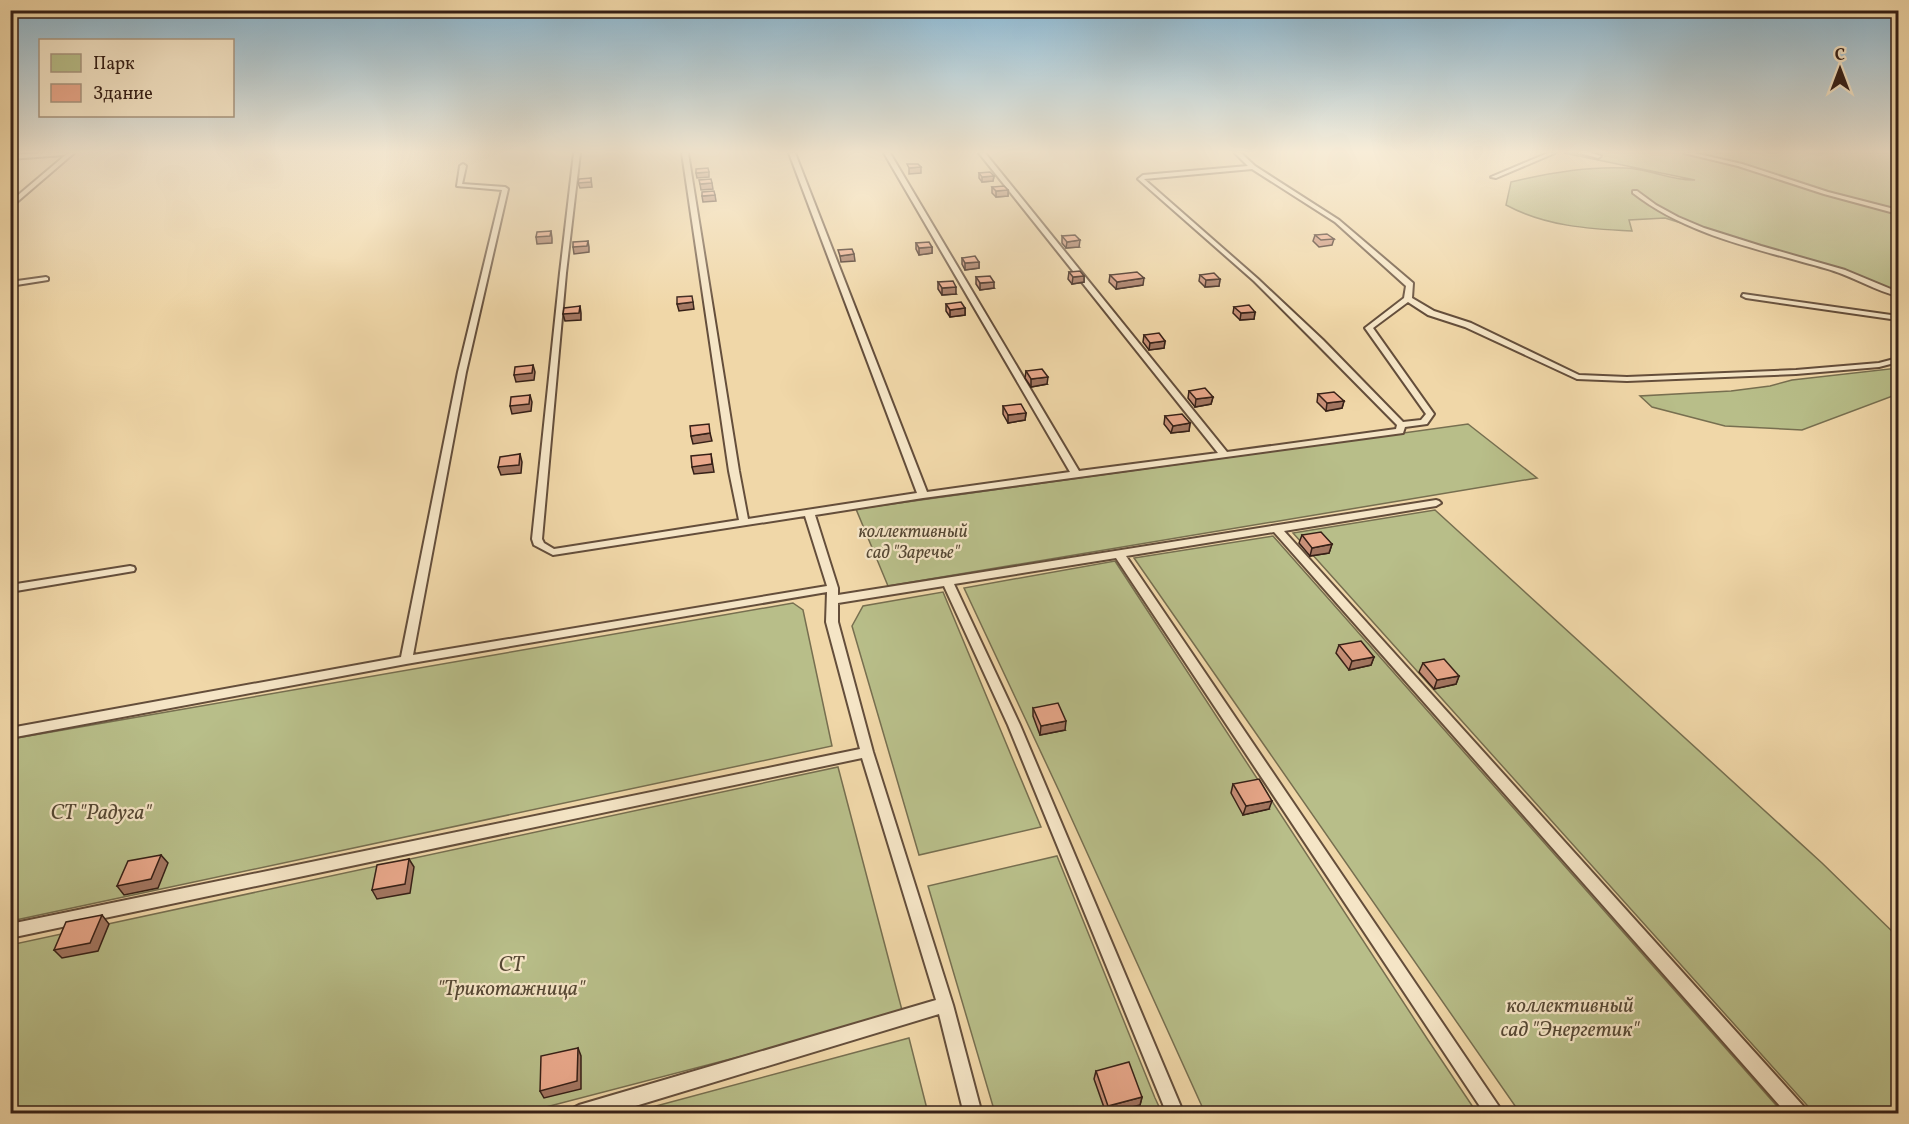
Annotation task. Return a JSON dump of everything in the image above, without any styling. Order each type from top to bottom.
[{"type":"lane","points":[[406,660],[462,372],[501,205]]},
{"type":"lane","points":[[571,205],[538,531],[539,545],[553,552],[923,495],[1400,431],[1401,425]]},
{"type":"lane","points":[[693,205],[744,522]]},
{"type":"lane","points":[[812,205],[923,495]]},
{"type":"lane","points":[[918,205],[1076,474]]},
{"type":"lane","points":[[1024,205],[1223,453]]},
{"type":"lane","points":[[1171,205],[1264,288],[1401,425]]},
{"type":"lane","points":[[1311,205],[1352,233],[1410,285],[1408,300],[1369,328],[1430,414],[1424,422],[1401,425]]},
{"type":"lane","points":[[1652,205],[1671,216],[1838,270],[1899,294]]},
{"type":"lane","points":[[1874,205],[1899,212]]},
{"type":"lane","points":[[10,284],[46,279]]},
{"type":"lane","points":[[1746,296],[1899,318]]},
{"type":"lane","points":[[1408,300],[1431,313],[1468,325],[1577,377],[1627,379],[1796,372],[1879,365],[1899,360]]},
{"type":"lane","points":[[10,733],[406,660],[832,594],[948,583],[1436,502]]},
{"type":"lane","points":[[809,512],[832,594],[832,622],[867,752],[945,1005],[973,1113]]},
{"type":"lane","points":[[1276,528],[1799,1113]]},
{"type":"lane","points":[[1119,554],[1496,1113]]},
{"type":"lane","points":[[10,589],[130,569]]},
{"type":"lane","points":[[948,583],[1014,725],[1176,1113]]},
{"type":"lane","points":[[10,931],[867,752]]},
{"type":"lane","points":[[579,1113],[945,1005]]},
{"type":"green space","points":[[1507,205],[1898,205],[1898,297],[1835,271],[1665,218],[1629,220],[1632,231],[1567,225],[1521,212]]},
{"type":"green space","points":[[1898,368],[1898,394],[1802,430],[1725,426],[1652,407],[1640,396],[1731,391],[1770,386],[1792,380]]},
{"type":"green space","name":"коллективный сад \"Заречье\"","points":[[1468,424],[1537,478],[888,586],[856,509]]},
{"type":"green space","name":"коллективный сад \"Энергетик\"","points":[[1435,510],[1822,863],[1898,937],[1898,1113],[1814,1113],[1293,533]]},
{"type":"green space","name":"коллективный сад \"Энергетик\"","points":[[1273,536],[1783,1113],[1520,1113],[1134,558]]},
{"type":"green space","points":[[1115,561],[1477,1113],[1205,1113],[964,588]]},
{"type":"green space","points":[[943,592],[1041,827],[919,855],[852,626],[863,606]]},
{"type":"green space","name":"СТ \"Радуга\"","points":[[793,603],[803,610],[832,746],[11,921],[11,739]]},
{"type":"green space","name":"СТ \"Трикотажница\"","points":[[838,767],[903,1014],[523,1113],[11,1113],[10,945]]},
{"type":"green space","points":[[1057,856],[1162,1113],[995,1113],[928,886]]},
{"type":"green space","points":[[909,1038],[928,1113],[630,1113]]},
{"type":"building","points":[[551,231],[550,236],[536,237],[537,232]]},
{"type":"building","points":[[1327,234],[1334,239],[1321,240],[1315,235]]},
{"type":"building","points":[[1075,235],[1080,240],[1067,242],[1062,236]]},
{"type":"building","points":[[588,241],[587,246],[573,247],[573,242]]},
{"type":"building","points":[[929,242],[932,247],[919,248],[916,243]]},
{"type":"building","points":[[852,249],[854,254],[840,256],[838,250]]},
{"type":"building","points":[[975,256],[979,262],[965,263],[962,258]]},
{"type":"building","points":[[1080,271],[1084,276],[1073,277],[1069,272]]},
{"type":"building","points":[[1137,272],[1144,278],[1117,282],[1110,275]]},
{"type":"building","points":[[1214,273],[1220,279],[1206,280],[1200,275]]},
{"type":"building","points":[[990,276],[994,282],[980,283],[976,277]]},
{"type":"building","points":[[953,281],[956,287],[942,288],[938,282]]},
{"type":"building","points":[[692,296],[693,302],[677,304],[677,297]]},
{"type":"building","points":[[961,302],[965,308],[950,310],[946,304]]},
{"type":"building","points":[[1249,305],[1255,312],[1241,313],[1234,307]]},
{"type":"building","points":[[580,306],[579,313],[563,314],[564,308]]},
{"type":"building","points":[[1159,333],[1165,341],[1150,343],[1144,335]]},
{"type":"building","points":[[533,365],[532,373],[514,375],[515,367]]},
{"type":"building","points":[[1042,369],[1048,377],[1031,379],[1026,371]]},
{"type":"building","points":[[1205,388],[1213,397],[1196,399],[1189,391]]},
{"type":"building","points":[[1334,392],[1344,401],[1327,403],[1318,394]]},
{"type":"building","points":[[530,395],[529,404],[510,406],[511,397]]},
{"type":"building","points":[[1021,404],[1026,413],[1008,415],[1003,406]]},
{"type":"building","points":[[1182,414],[1190,423],[1173,426],[1165,416]]},
{"type":"building","points":[[709,424],[710,433],[691,436],[690,426]]},
{"type":"building","points":[[520,454],[519,465],[498,467],[500,457]]},
{"type":"building","points":[[711,454],[712,464],[692,467],[691,456]]},
{"type":"building","points":[[1321,532],[1332,544],[1312,548],[1302,535]]},
{"type":"building","points":[[1361,641],[1374,657],[1352,661],[1339,645]]},
{"type":"building","points":[[1444,659],[1459,676],[1437,680],[1423,663]]},
{"type":"building","points":[[1058,703],[1066,721],[1041,726],[1033,708]]},
{"type":"building","points":[[1259,779],[1272,801],[1246,806],[1233,784]]},
{"type":"building","points":[[161,855],[151,879],[117,886],[128,861]]},
{"type":"building","points":[[409,859],[405,884],[372,890],[377,865]]},
{"type":"building","points":[[102,915],[90,943],[54,950],[66,922]]},
{"type":"building","points":[[578,1048],[577,1081],[540,1091],[541,1056]]},
{"type":"building","points":[[1129,1062],[1142,1097],[1108,1106],[1096,1071]]}]
